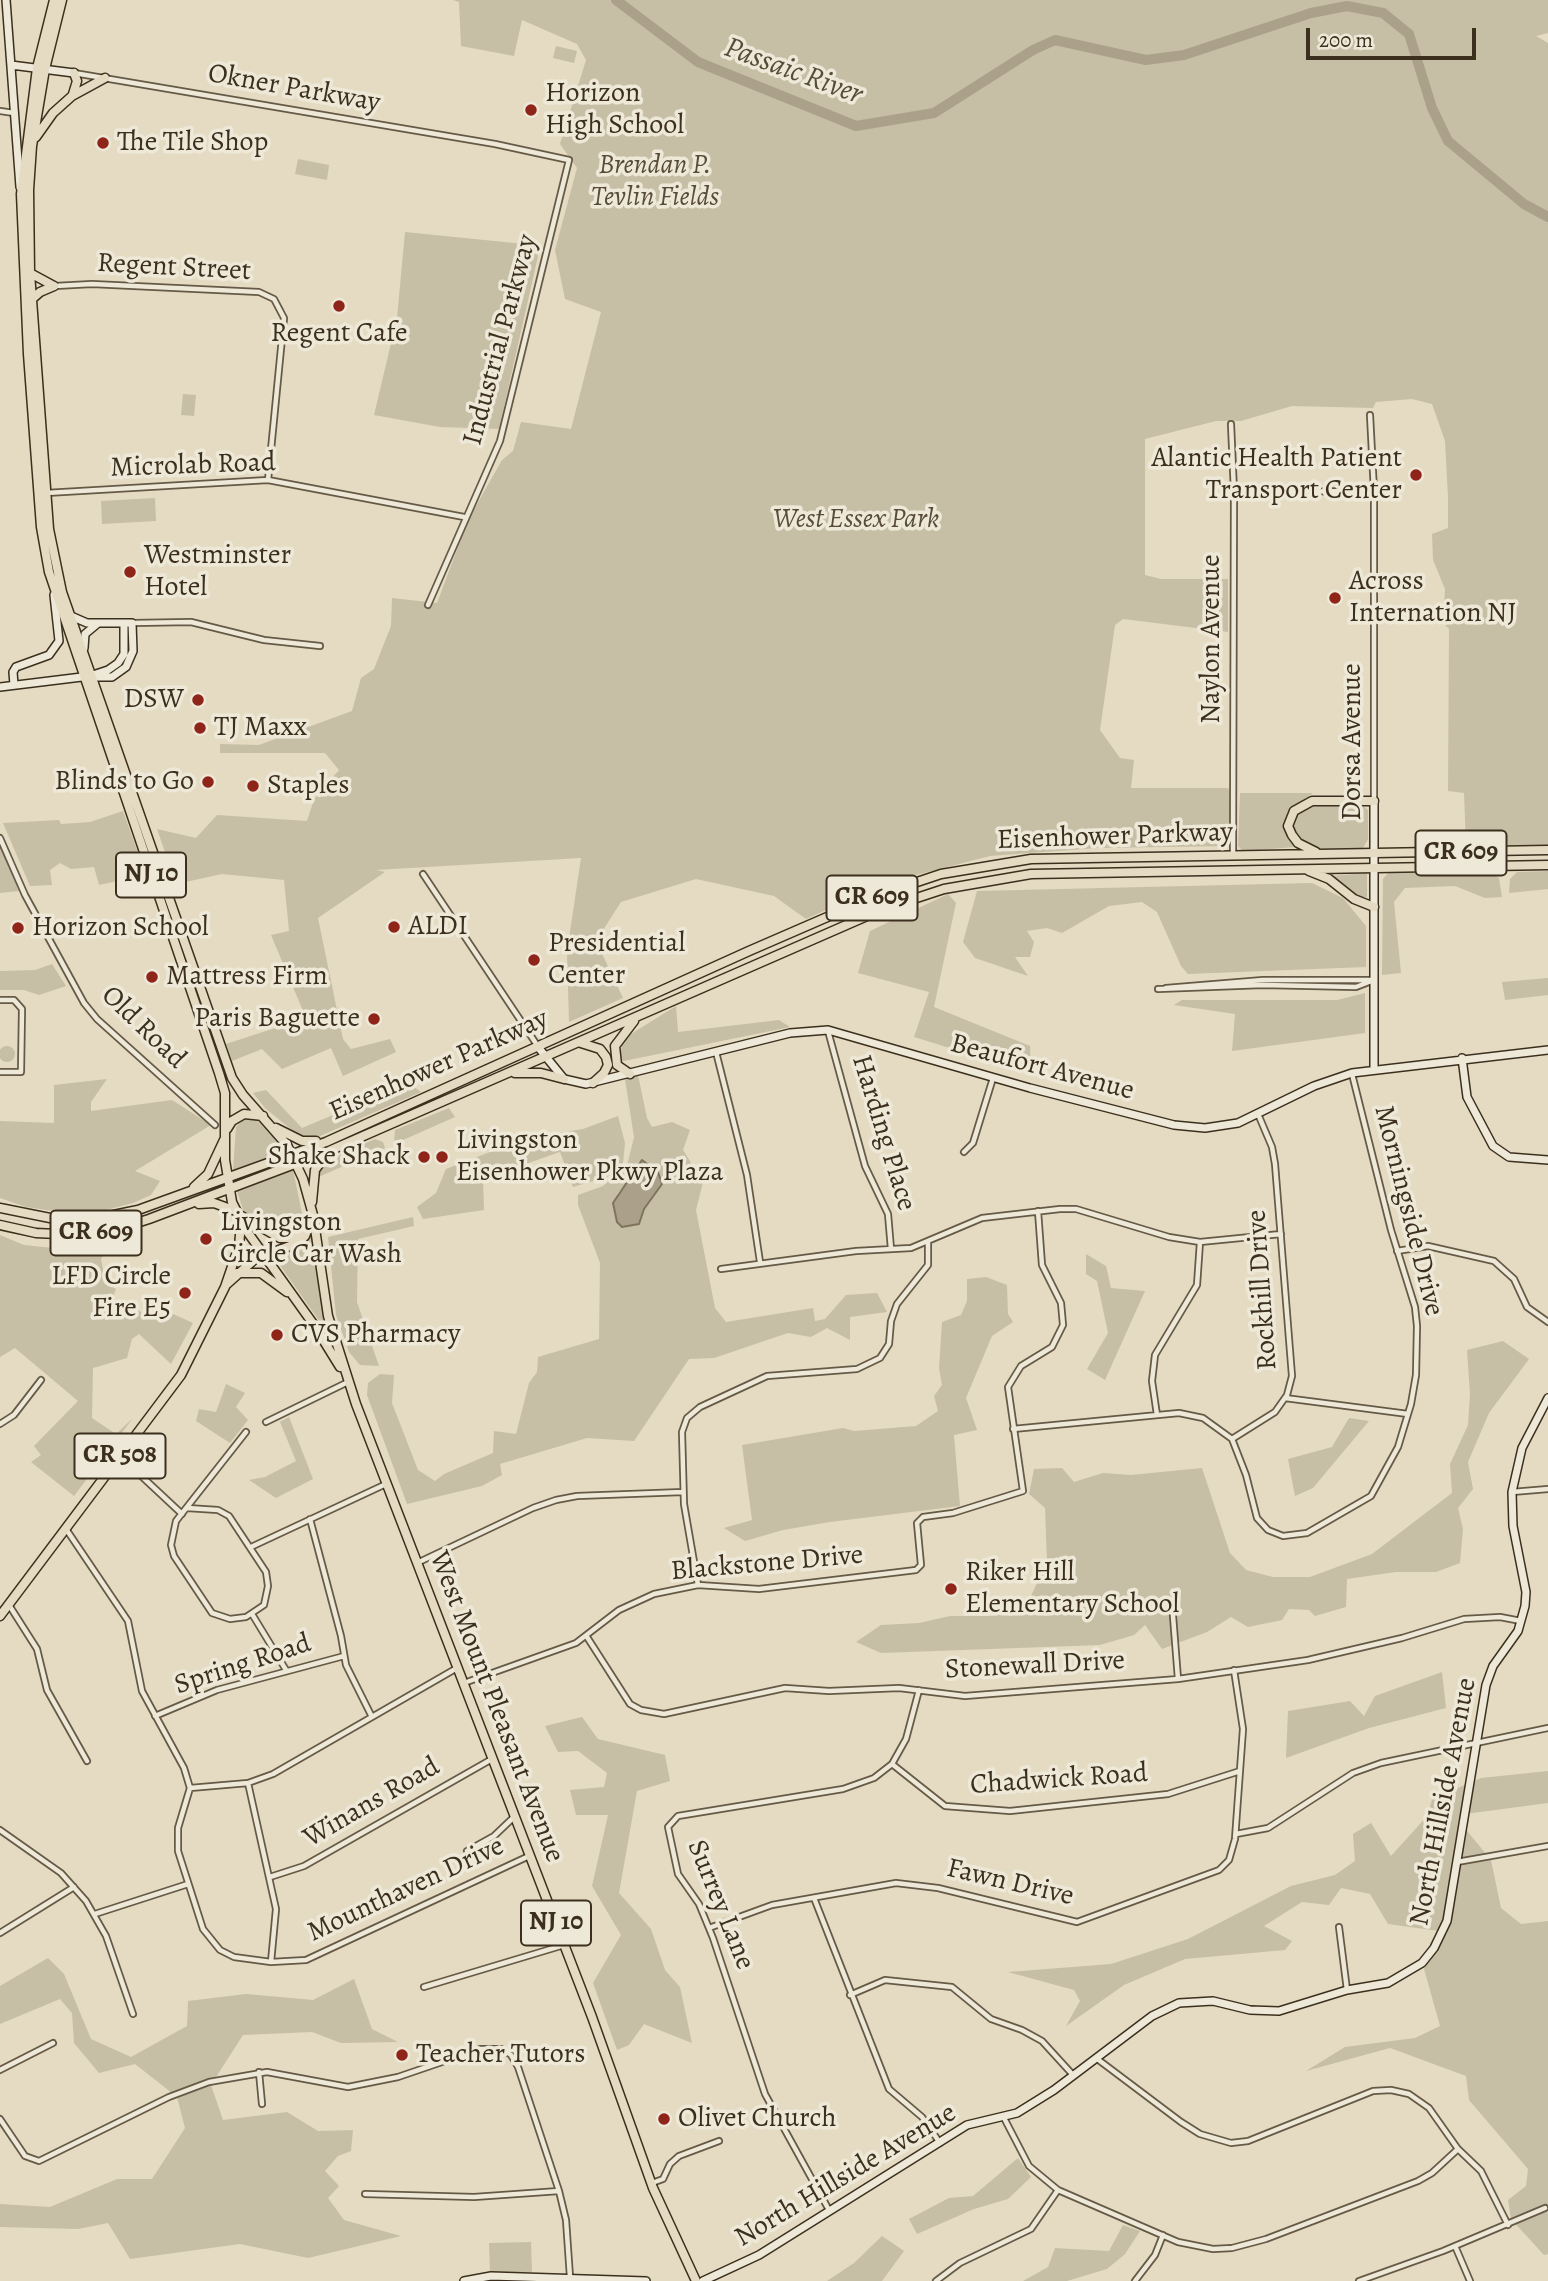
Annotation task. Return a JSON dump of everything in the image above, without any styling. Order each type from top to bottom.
[{"type":"main road","name":"NJ 10","points":[[54,0],[42,48],[30,169],[30,273],[51,544],[87,674],[225,1093],[228,1189],[238,1215]]},
{"type":"main road","name":"NJ 10","points":[[62,0],[41,69],[21,194],[21,250],[37,474],[43,540],[52,587],[87,674],[226,1063],[237,1087],[274,1127],[292,1154],[312,1210]]},
{"type":"main road","points":[[72,96],[77,81],[74,73]]},
{"type":"main road","points":[[32,146],[40,130],[72,96],[105,78]]},
{"type":"main road","points":[[30,273],[54,286]]},
{"type":"main road","points":[[32,299],[54,286]]},
{"type":"main road","points":[[1326,855],[1309,850],[1292,835],[1288,826],[1294,811],[1312,801],[1374,801]]},
{"type":"main road","name":"Eisenhower Parkway","points":[[0,1208],[40,1218],[79,1220],[138,1210],[326,1142],[878,895],[941,874],[1031,859],[1548,850]]},
{"type":"main road","name":"Eisenhower Parkway","points":[[0,1225],[58,1235],[100,1233],[189,1205],[329,1151],[883,909],[974,882],[1031,874],[1548,865]]},
{"type":"main road","points":[[1299,869],[1315,873],[1354,899],[1374,907]]},
{"type":"main road","points":[[629,1074],[617,1065],[615,1046],[625,1029],[640,1016]]},
{"type":"main road","points":[[578,1043],[600,1049],[606,1057],[608,1065],[593,1083]]},
{"type":"main road","points":[[508,1073],[541,1073],[564,1079]]},
{"type":"main road","points":[[183,1194],[208,1174],[232,1121],[244,1114],[263,1116]]},
{"type":"main road","points":[[274,1127],[302,1141],[326,1142]]},
{"type":"main road","points":[[189,1205],[214,1203],[280,1238],[291,1238],[306,1231],[312,1210],[315,1170],[329,1151]]},
{"type":"main road","name":"West Mount Pleasant Avenue","points":[[312,1210],[327,1316],[348,1382],[530,1855],[651,2184],[696,2281]]},
{"type":"main road","name":"West Mount Pleasant Avenue","points":[[238,1215],[348,1382]]},
{"type":"main road","name":"CR 508","points":[[0,1616],[181,1375],[225,1287],[240,1245],[238,1215]]},
{"type":"main road","name":"CR 508","points":[[225,1287],[237,1273],[264,1256],[298,1243],[306,1231]]},
{"type":"main road","points":[[237,1273],[261,1273],[294,1297]]},
{"type":"street","points":[[6,0],[21,194]]},
{"type":"street","name":"Okner Parkway","points":[[11,65],[105,78],[569,159]]},
{"type":"street","points":[[0,111],[14,113]]},
{"type":"street","name":"Industrial Parkway","points":[[428,605],[508,417],[569,159]]},
{"type":"street","name":"Regent Street","points":[[54,286],[92,284],[259,292],[274,299],[284,318],[268,480]]},
{"type":"street","name":"Dorsa Avenue","points":[[1370,415],[1374,491],[1374,1068]]},
{"type":"street","name":"Naylon Avenue","points":[[1231,424],[1234,492],[1233,855]]},
{"type":"street","name":"Microlab Road","points":[[46,493],[268,480],[464,517]]},
{"type":"street","points":[[1234,492],[1374,491]]},
{"type":"street","points":[[14,685],[13,672],[16,667],[49,655],[59,640],[52,587]]},
{"type":"street","points":[[68,612],[78,621],[98,624],[191,622],[264,640],[320,646]]},
{"type":"street","points":[[0,687],[87,674],[111,677],[126,667],[133,651],[128,623]]},
{"type":"street","points":[[87,674],[83,639],[89,628],[98,624]]},
{"type":"street","name":"Old Road","points":[[0,838],[25,895],[84,1003],[97,1019],[215,1125]]},
{"type":"street","points":[[424,874],[538,1047],[564,1079]]},
{"type":"street","points":[[1263,980],[1374,980],[1356,987],[1263,985],[1158,989],[1263,980]]},
{"type":"street","points":[[0,1000],[14,1000],[22,1009],[21,1072],[0,1072]]},
{"type":"street","name":"Beaufort Avenue","points":[[564,1079],[593,1083],[797,1031],[828,1030],[993,1077],[1189,1128],[1222,1126],[1258,1113],[1314,1086],[1374,1068],[1548,1050]]},
{"type":"street","name":"Harding Place","points":[[828,1030],[865,1166],[888,1214],[891,1249]]},
{"type":"street","points":[[716,1052],[747,1175],[760,1262]]},
{"type":"street","points":[[1462,1058],[1467,1097],[1493,1146],[1509,1157],[1548,1160]]},
{"type":"street","name":"Morningside Drive","points":[[1231,1439],[1246,1475],[1257,1518],[1275,1534],[1295,1536],[1317,1528],[1371,1496],[1398,1447],[1416,1375],[1417,1326],[1409,1283],[1397,1251],[1352,1073]]},
{"type":"street","points":[[964,1152],[974,1143],[993,1077]]},
{"type":"street","name":"Rockhill Drive","points":[[1231,1439],[1265,1420],[1285,1398],[1292,1369],[1272,1147],[1258,1113]]},
{"type":"street","points":[[721,1269],[760,1262],[911,1248],[982,1218],[1038,1211],[1076,1209],[1169,1237],[1200,1242],[1281,1234]]},
{"type":"street","name":"Blackstone Drive","points":[[464,1683],[587,1637],[636,1601],[698,1584],[759,1589],[916,1570],[921,1565],[917,1523],[923,1517],[953,1513],[1023,1491],[1007,1393],[1012,1376],[1020,1366],[1052,1347],[1063,1325],[1061,1303],[1042,1265],[1038,1211]]},
{"type":"street","points":[[698,1584],[687,1530],[683,1492],[682,1432],[693,1411],[766,1376],[858,1369],[880,1358],[889,1345],[893,1311],[928,1265],[928,1242]]},
{"type":"street","points":[[1157,1415],[1153,1381],[1156,1355],[1197,1285],[1200,1242]]},
{"type":"street","points":[[1397,1251],[1428,1246],[1494,1261],[1514,1279],[1527,1307],[1548,1322]]},
{"type":"street","points":[[0,1424],[14,1415],[41,1380]]},
{"type":"street","points":[[266,1422],[348,1382]]},
{"type":"street","points":[[1285,1398],[1408,1414]]},
{"type":"street","name":"North Hillside Avenue","points":[[703,2281],[759,2255],[967,2125],[1017,2113],[1073,2076],[1152,2016],[1179,2003],[1213,2001],[1250,2010],[1279,2011],[1347,1990],[1378,1986],[1397,1980],[1429,1956],[1447,1922],[1486,1685],[1493,1666],[1518,1631],[1521,1620],[1526,1592],[1513,1526],[1511,1492],[1522,1448],[1548,1398]]},
{"type":"street","points":[[1013,1429],[1190,1414],[1214,1424],[1231,1439]]},
{"type":"street","points":[[187,1508],[218,1510],[229,1516],[251,1547],[266,1572],[268,1586],[264,1605],[252,1614],[239,1619],[220,1617],[212,1613],[174,1556],[171,1545],[173,1528],[181,1514],[246,1432]]},
{"type":"street","points":[[120,1456],[181,1514]]},
{"type":"street","points":[[251,1547],[386,1484]]},
{"type":"street","points":[[1511,1492],[1548,1489]]},
{"type":"street","points":[[416,1564],[555,1500],[577,1496],[683,1492]]},
{"type":"street","points":[[310,1519],[344,1656],[358,1693],[372,1715]]},
{"type":"street","points":[[66,1529],[128,1621],[142,1691],[184,1768],[190,1788],[248,1783],[286,1767],[372,1715],[458,1668]]},
{"type":"street","points":[[9,1605],[37,1649],[47,1690],[87,1761]]},
{"type":"street","points":[[252,1614],[286,1670]]},
{"type":"street","points":[[1173,1616],[1178,1679]]},
{"type":"street","name":"Stonewall Drive","points":[[587,1637],[630,1704],[651,1713],[664,1714],[785,1688],[829,1691],[919,1690],[964,1696],[1178,1679],[1308,1660],[1402,1638],[1464,1619],[1500,1617],[1521,1620]]},
{"type":"street","name":"Spring Road","points":[[155,1716],[217,1689],[344,1656]]},
{"type":"street","name":"Fawn Drive","points":[[709,1928],[761,1908],[895,1883],[915,1884],[1077,1922],[1219,1870],[1233,1852],[1244,1729],[1234,1670]]},
{"type":"street","name":"Surrey Lane","points":[[830,2210],[765,2094],[709,1928],[699,1904],[678,1874],[668,1827],[673,1818],[853,1787],[874,1778],[892,1764],[909,1731],[919,1690]]},
{"type":"street","points":[[1236,1834],[1268,1828],[1363,1769],[1548,1728]]},
{"type":"street","name":"Winans Road","points":[[270,1877],[304,1866],[493,1759]]},
{"type":"street","name":"Chadwick Road","points":[[892,1764],[945,1806],[1010,1811],[1168,1794],[1240,1771]]},
{"type":"street","points":[[248,1783],[277,1918],[271,1962]]},
{"type":"street","name":"Mounthaven Drive","points":[[190,1788],[178,1828],[177,1841],[188,1884],[203,1929],[213,1944],[234,1957],[296,1962],[321,1955],[530,1855]]},
{"type":"street","points":[[467,1851],[494,1836],[515,1817]]},
{"type":"street","points":[[0,1830],[74,1887],[95,1914],[106,1936],[133,2014]]},
{"type":"street","points":[[1457,1862],[1548,1846]]},
{"type":"street","points":[[95,1914],[188,1884]]},
{"type":"street","points":[[0,1933],[74,1887]]},
{"type":"street","points":[[814,1898],[850,1995],[889,2088],[922,2117],[940,2144]]},
{"type":"street","points":[[1339,1927],[1347,1990]]},
{"type":"street","points":[[424,1987],[564,1945]]},
{"type":"street","points":[[850,1995],[885,1980],[952,1987],[991,2019],[1022,2030],[1042,2041],[1073,2076]]},
{"type":"street","points":[[0,2070],[53,2043]]},
{"type":"street","points":[[0,2119],[25,2156],[39,2161],[169,2096],[209,2081],[259,2072],[348,2087],[398,2077],[480,2049],[502,2049],[512,2055],[518,2067],[559,2191],[566,2220],[570,2277]]},
{"type":"street","points":[[1096,2058],[1181,2122],[1219,2142],[1248,2141],[1373,2091],[1409,2094],[1425,2103],[1458,2149],[1488,2180],[1508,2225]]},
{"type":"street","points":[[259,2072],[261,2104]]},
{"type":"street","points":[[1002,2115],[1029,2166],[1058,2190],[1199,2248],[1232,2248],[1255,2242],[1418,2181],[1432,2174],[1458,2149]]},
{"type":"street","points":[[651,2184],[663,2179],[670,2164],[679,2156],[719,2141]]},
{"type":"street","points":[[936,2281],[960,2263],[1031,2229],[1058,2190]]},
{"type":"street","points":[[365,2194],[474,2197],[559,2191]]},
{"type":"street","points":[[1359,2281],[1455,2246],[1545,2208]]},
{"type":"street","points":[[1135,2281],[1155,2255],[1163,2235]]},
{"type":"street","points":[[1455,2246],[1470,2281]]},
{"type":"street","points":[[464,2281],[570,2277],[646,2281]]},
{"type":"green space","name":"West Essex Park","points":[[453,0],[1548,0],[1548,33],[1536,36],[1548,43],[1548,847],[1466,847],[1464,793],[1448,791],[1449,629],[1443,623],[1445,589],[1433,560],[1432,534],[1448,528],[1448,497],[1445,441],[1432,404],[1412,399],[1376,402],[1373,408],[1292,406],[1241,421],[1216,421],[1145,439],[1145,575],[1161,579],[1228,579],[1228,632],[1123,619],[1115,625],[1100,730],[1120,758],[1134,760],[1131,788],[1228,788],[1234,796],[1234,846],[1098,848],[990,856],[889,882],[806,919],[774,896],[696,879],[621,902],[596,941],[623,998],[569,1022],[567,952],[581,858],[376,870],[385,872],[318,918],[343,1039],[351,1049],[390,1039],[396,1052],[343,1076],[331,1048],[282,1069],[262,1049],[232,1061],[226,1044],[306,1018],[271,935],[289,931],[284,880],[222,874],[176,884],[157,829],[196,838],[217,815],[307,821],[314,799],[339,770],[325,753],[220,753],[220,744],[259,745],[352,711],[361,678],[374,669],[391,626],[392,598],[437,603],[468,520],[502,460],[513,451],[521,422],[571,429],[601,312],[565,299],[555,250],[577,168],[560,144],[586,60],[577,44],[522,20],[514,56],[461,46],[459,2]]},
{"type":"green space","points":[[556,46],[577,51],[574,63],[553,58]]},
{"type":"green space","points":[[298,159],[329,165],[327,180],[295,174]]},
{"type":"green space","points":[[405,232],[534,245],[538,256],[499,429],[440,427],[374,415],[397,318]]},
{"type":"green space","points":[[183,394],[196,395],[194,416],[181,415]]},
{"type":"green space","points":[[155,498],[156,521],[102,524],[101,501]]},
{"type":"green space","points":[[1240,793],[1313,793],[1288,811],[1284,829],[1296,847],[1243,851],[1238,846]]},
{"type":"green space","points":[[1317,803],[1361,804],[1368,810],[1368,839],[1363,848],[1323,849],[1305,843],[1294,832],[1292,822],[1299,810]]},
{"type":"green space","points":[[123,811],[146,875],[99,885],[94,867],[71,869],[60,863],[50,870],[52,885],[30,886],[3,823],[59,820],[61,824],[90,822]]},
{"type":"green space","points":[[0,845],[19,891],[0,893]]},
{"type":"green space","points":[[1548,871],[1548,889],[1509,893],[1510,879],[1517,872]]},
{"type":"green space","points":[[1389,872],[1491,873],[1499,878],[1502,897],[1485,898],[1455,886],[1405,888],[1394,902],[1401,973],[1382,975],[1383,879]]},
{"type":"green space","points":[[1367,873],[1367,897],[1358,897],[1330,876]]},
{"type":"green space","points":[[1312,883],[1343,898],[1366,926],[1366,967],[1188,974],[1181,966],[1157,912],[1142,902],[1109,906],[1062,933],[1047,928],[1027,931],[1034,942],[1030,957],[1015,957],[1028,976],[975,958],[963,942],[977,891]]},
{"type":"green space","points":[[948,894],[956,903],[934,1007],[1030,1046],[1031,1073],[914,1037],[929,992],[858,973],[870,931]]},
{"type":"green space","points":[[52,964],[66,986],[39,995],[24,990],[0,990],[0,971],[35,970]]},
{"type":"green space","points":[[1548,978],[1548,995],[1505,1000],[1502,982]]},
{"type":"green space","points":[[1365,993],[1365,1033],[1232,1051],[1235,1014],[1174,1005],[1182,1000],[1337,1000]]},
{"type":"green space","points":[[676,1006],[678,1032],[779,1020],[790,1027],[619,1062],[623,1039]]},
{"type":"green space","points":[[7,1046],[13,1048],[13,1060],[7,1062],[1,1060],[-1,1054],[1,1048]]},
{"type":"green space","points":[[638,1075],[647,1118],[652,1127],[672,1122],[690,1130],[683,1150],[703,1182],[696,1210],[715,1308],[726,1322],[813,1308],[815,1321],[825,1319],[846,1295],[877,1293],[887,1312],[850,1317],[850,1340],[827,1328],[811,1337],[788,1333],[714,1358],[689,1359],[634,1441],[587,1438],[500,1464],[502,1475],[482,1486],[407,1504],[367,1395],[368,1383],[380,1374],[394,1375],[392,1403],[418,1470],[435,1481],[444,1474],[493,1453],[494,1431],[516,1434],[529,1383],[537,1372],[538,1357],[599,1339],[600,1263],[578,1205],[578,1195],[603,1186],[627,1166],[634,1137],[625,1079]],"holes":[[[647,1162],[658,1172],[662,1184],[644,1209],[640,1221],[618,1225],[614,1212],[618,1193],[629,1181],[634,1168]]]},
{"type":"green space","points":[[107,1079],[91,1102],[91,1111],[172,1100],[211,1125],[135,1171],[160,1181],[151,1195],[133,1203],[102,1211],[67,1213],[26,1207],[0,1198],[0,1121],[54,1123],[54,1085]]},
{"type":"green space","points":[[409,1083],[421,1092],[311,1140],[299,1136],[265,1108],[253,1093],[266,1090],[302,1128]]},
{"type":"green space","points":[[449,1108],[455,1117],[394,1144],[395,1130]]},
{"type":"green space","points":[[618,1116],[625,1143],[623,1163],[607,1177],[573,1187],[560,1152],[483,1179],[484,1210],[423,1219],[417,1207],[436,1193],[446,1169],[526,1138],[583,1129]]},
{"type":"green space","points":[[244,1119],[257,1120],[285,1151],[233,1170],[236,1127]]},
{"type":"green space","points":[[375,1139],[383,1142],[385,1148],[316,1178],[325,1162]]},
{"type":"green space","points":[[293,1170],[303,1218],[298,1230],[283,1236],[243,1210],[237,1191]]},
{"type":"green space","points":[[413,1217],[414,1226],[358,1239],[357,1302],[379,1366],[360,1365],[349,1352],[336,1315],[328,1237]]},
{"type":"green space","points":[[0,1235],[24,1245],[63,1249],[112,1245],[101,1259],[105,1281],[116,1289],[112,1299],[148,1315],[153,1305],[193,1323],[171,1364],[139,1334],[132,1339],[127,1358],[93,1368],[92,1418],[116,1434],[133,1418],[74,1496],[31,1462],[41,1455],[34,1446],[78,1401],[15,1348],[0,1357]]},
{"type":"green space","points":[[311,1236],[325,1329],[274,1257],[298,1249]]},
{"type":"green space","points":[[1086,1254],[1106,1266],[1111,1288],[1145,1291],[1105,1380],[1087,1369],[1108,1333],[1097,1281],[1086,1274]]},
{"type":"green space","points":[[986,1277],[1007,1285],[1008,1314],[1013,1322],[992,1336],[966,1398],[977,1430],[954,1435],[960,1506],[830,1522],[783,1530],[745,1541],[724,1528],[752,1520],[742,1445],[843,1428],[854,1431],[916,1426],[938,1411],[934,1396],[942,1385],[939,1368],[942,1322],[961,1315],[967,1301],[967,1279]]},
{"type":"green space","points":[[1503,1341],[1529,1359],[1489,1413],[1468,1462],[1473,1489],[1458,1508],[1463,1529],[1460,1563],[1436,1572],[1396,1572],[1347,1579],[1346,1607],[1315,1616],[1309,1610],[1289,1609],[1282,1620],[1248,1627],[1231,1617],[1207,1632],[1162,1649],[1145,1625],[1134,1635],[1100,1645],[881,1653],[856,1642],[881,1625],[919,1623],[950,1616],[992,1616],[1008,1613],[1030,1598],[1047,1562],[1045,1508],[1029,1494],[1034,1469],[1062,1468],[1074,1482],[1103,1473],[1131,1475],[1202,1468],[1230,1553],[1246,1570],[1273,1577],[1310,1577],[1372,1554],[1452,1493],[1450,1464],[1468,1425],[1470,1394],[1467,1350]]},
{"type":"green space","points":[[226,1384],[245,1393],[236,1407],[248,1420],[230,1443],[196,1421],[199,1409],[216,1412]]},
{"type":"green space","points":[[289,1417],[313,1479],[276,1498],[249,1480],[265,1477],[296,1461],[280,1422]]},
{"type":"green space","points":[[1349,1418],[1369,1421],[1313,1488],[1295,1496],[1288,1459],[1332,1447]]},
{"type":"green space","points":[[1442,1672],[1446,1708],[1369,1728],[1286,1758],[1288,1711],[1350,1701],[1364,1716],[1375,1696]]},
{"type":"green space","points":[[582,1717],[598,1739],[665,1755],[670,1781],[637,1791],[619,1893],[651,1929],[665,1970],[680,1987],[692,2043],[644,2024],[629,2045],[617,2050],[593,1983],[621,1935],[592,1886],[608,1815],[576,1815],[570,1790],[604,1787],[607,1773],[578,1751],[558,1752],[545,1726]]},
{"type":"green space","points":[[1548,1771],[1548,1803],[1465,1814],[1463,1826],[1491,1860],[1501,1908],[1521,1924],[1548,1921],[1548,2254],[1544,2255],[1511,2219],[1508,2200],[1526,2186],[1528,2169],[1469,2100],[1466,2076],[1390,2048],[1306,2071],[1345,2047],[1415,2038],[1440,2026],[1424,1969],[1446,1932],[1388,1924],[1370,1894],[1341,1888],[1329,1905],[1302,1902],[1264,1926],[1292,1941],[1285,1950],[1185,1959],[1124,1985],[1066,2026],[1080,2001],[1074,1990],[1008,1972],[1111,1964],[1188,1939],[1291,1886],[1335,1875],[1355,1861],[1353,1834],[1371,1823],[1391,1856],[1428,1815],[1432,1799],[1481,1778]]},
{"type":"green space","points":[[48,1958],[64,1974],[91,2039],[131,2057],[187,2026],[188,2001],[246,1994],[313,2000],[354,1979],[372,2029],[398,2042],[341,2043],[312,2032],[243,2035],[211,2085],[223,2120],[287,2112],[318,2131],[353,2130],[351,2151],[338,2156],[325,2171],[339,2186],[328,2198],[344,2220],[401,2236],[308,2258],[240,2244],[130,2259],[108,2223],[78,2229],[0,2227],[0,2204],[50,2207],[117,2179],[152,2179],[185,2128],[177,2097],[135,2064],[99,2073],[74,2043],[72,2013],[60,1999],[0,2024],[0,1986]]},
{"type":"green space","points":[[1018,2158],[1031,2177],[1008,2199],[974,2209],[917,2234],[909,2219],[949,2198],[973,2196]]},
{"type":"green space","points":[[1123,2225],[1140,2231],[1125,2254],[1107,2269],[1067,2281],[1023,2281],[1048,2267],[1055,2248],[1109,2251]]},
{"type":"green space","points":[[882,2236],[904,2251],[882,2281],[827,2281],[854,2263]]},
{"type":"green space","points":[[531,2242],[532,2272],[490,2273],[489,2243]]},
{"type":"shaded area","points":[[642,1160],[658,1172],[662,1184],[644,1209],[639,1224],[622,1227],[617,1222],[613,1203]]},
{"type":"waterway","name":"Passaic River","points":[[616,0],[698,62],[856,126],[934,113],[1033,50],[1055,40],[1146,60],[1184,55],[1311,13],[1347,6],[1383,13],[1409,34],[1432,108],[1448,141],[1524,204],[1548,217]]},
{"type":"place","name":"Horizon High School","points":[[531,110]]},
{"type":"place","name":"The Tile Shop","points":[[103,143]]},
{"type":"place","name":"Regent Cafe","points":[[339,306]]},
{"type":"place","name":"Alantic Health Patient Transport Center","points":[[1416,475]]},
{"type":"place","name":"Westminster Hotel","points":[[130,572]]},
{"type":"place","name":"Across Internation NJ","points":[[1335,598]]},
{"type":"place","name":"DSW","points":[[198,700]]},
{"type":"place","name":"TJ Maxx","points":[[200,728]]},
{"type":"place","name":"Blinds to Go","points":[[208,782]]},
{"type":"place","name":"Staples","points":[[253,786]]},
{"type":"place","name":"ALDI","points":[[394,927]]},
{"type":"place","name":"Horizon School","points":[[18,928]]},
{"type":"place","name":"Presidential Center","points":[[534,960]]},
{"type":"place","name":"Mattress Firm","points":[[152,977]]},
{"type":"place","name":"Paris Baguette","points":[[374,1019]]},
{"type":"place","name":"Shake Shack","points":[[424,1157]]},
{"type":"place","name":"Livingston Eisenhower Pkwy Plaza","points":[[442,1157]]},
{"type":"place","name":"Livingston Circle Car Wash","points":[[206,1239]]},
{"type":"place","name":"LFD Circle Fire E5","points":[[185,1293]]},
{"type":"place","name":"CVS Pharmacy","points":[[277,1335]]},
{"type":"place","name":"Riker Hill Elementary School","points":[[951,1589]]},
{"type":"place","name":"Teacher Tutors","points":[[402,2055]]},
{"type":"place","name":"Olivet Church","points":[[664,2119]]},
{"type":"park label","name":"Brendan P. Tevlin Fields","points":[[655,182]]}]
